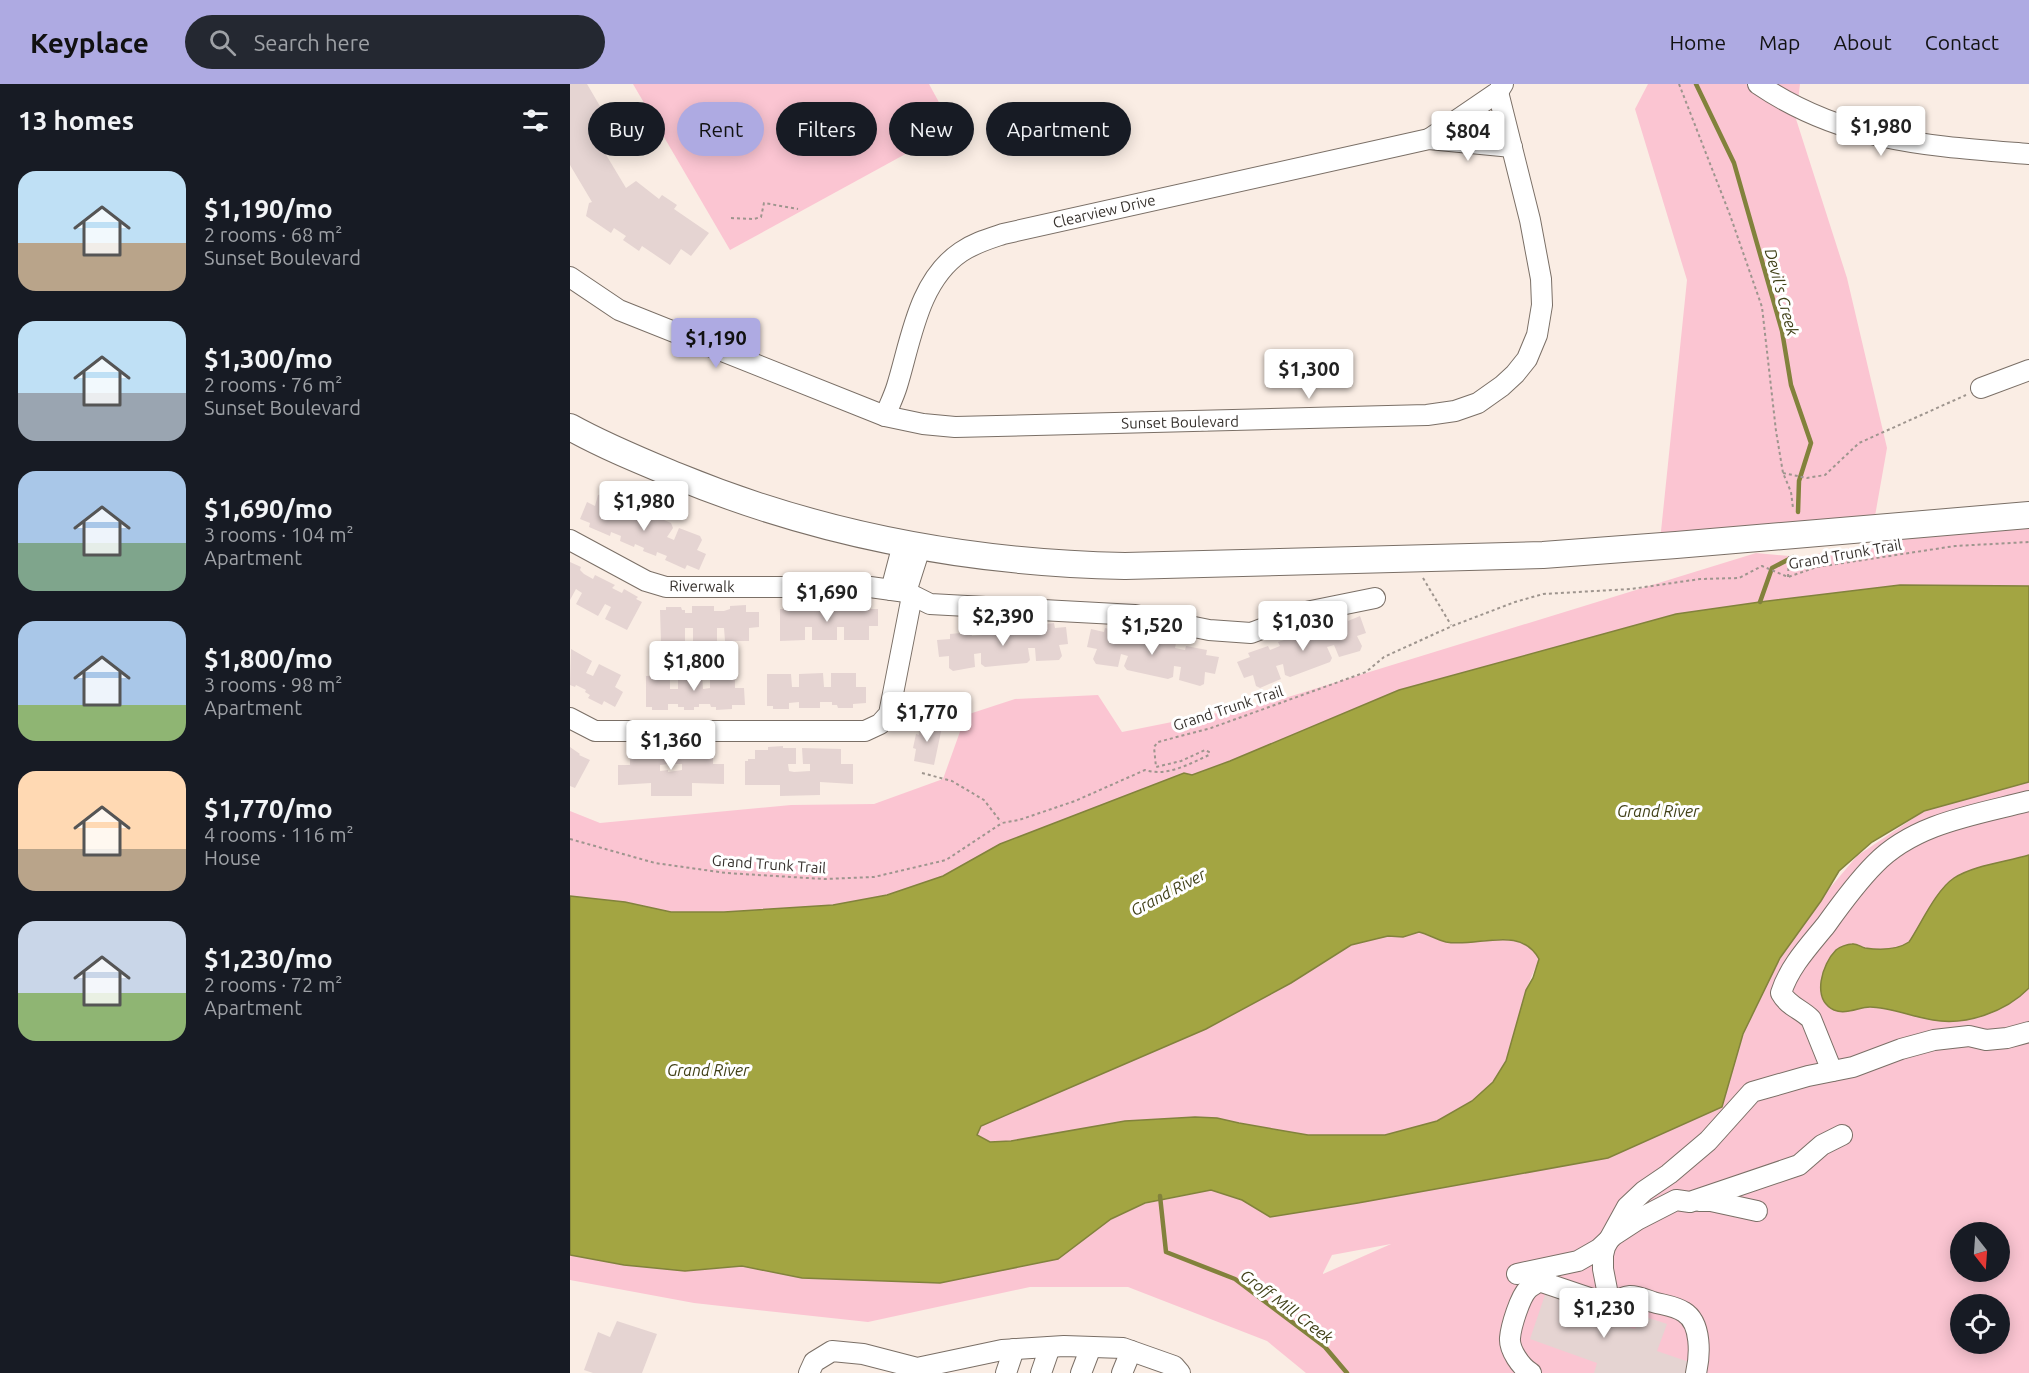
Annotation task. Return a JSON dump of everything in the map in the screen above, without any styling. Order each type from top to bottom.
[{"type":"main road","points":[[570,427],[634,459],[712,490],[788,516],[912,546],[995,558],[1081,565],[1125,566],[1507,556],[1665,546],[2029,515]]},
{"type":"street","points":[[1758,84],[1801,110],[1862,133],[1891,140],[1943,147],[2029,154]]},
{"type":"street","name":"Clearview Drive","points":[[1429,139],[1500,88]]},
{"type":"street","name":"Sunset Boulevard","points":[[570,277],[619,310],[885,416],[923,424],[955,427],[1427,415],[1455,411],[1478,403],[1502,386],[1527,359],[1538,335],[1542,279],[1500,88]]},
{"type":"street","name":"Clearview Drive","points":[[885,416],[897,388],[914,325],[932,283],[960,252],[980,241],[1429,139],[1512,147]]},
{"type":"street","points":[[1981,388],[2029,370]]},
{"type":"street","name":"Riverwalk","points":[[570,540],[646,581],[666,587],[870,587],[903,593],[930,604],[1135,615],[1209,630],[1251,633],[1306,612],[1375,598]]},
{"type":"street","points":[[570,717],[595,731],[865,732],[880,724],[889,714],[903,593],[912,546]]},
{"type":"street","points":[[1832,1071],[1811,1019],[1785,1002],[1781,993],[1785,981],[1798,960],[1875,864],[1906,840],[1942,823],[2029,801]]},
{"type":"street","points":[[1610,1305],[1603,1269],[1603,1255],[1627,1207],[1707,1141],[1752,1092],[1853,1067],[1901,1049],[1934,1041],[1969,1036],[1986,1040],[2007,1038],[2029,1032]]},
{"type":"street","points":[[1690,1202],[1799,1165],[1822,1145],[1842,1135]]},
{"type":"street","points":[[1517,1274],[1578,1261],[1599,1249],[1637,1220],[1676,1200],[1711,1201],[1757,1211]]},
{"type":"street","points":[[1531,1373],[1524,1369],[1515,1354],[1510,1339],[1521,1299],[1528,1288],[1539,1281],[1610,1305]]},
{"type":"street","points":[[1610,1305],[1622,1296],[1639,1296],[1685,1312],[1693,1320],[1702,1368]]},
{"type":"street","points":[[1041,1373],[1050,1347]]},
{"type":"street","points":[[809,1373],[814,1362],[832,1351],[863,1354],[916,1368],[1002,1350],[1050,1347],[1124,1348],[1158,1367],[1174,1366],[1180,1373]]},
{"type":"street","points":[[1080,1373],[1091,1347]]},
{"type":"street","points":[[1006,1373],[1014,1349]]},
{"type":"street","points":[[1122,1373],[1131,1351]]},
{"type":"street","points":[[942,1364],[964,1373]]},
{"type":"path","points":[[1679,84],[1762,307],[1776,431],[1783,473],[1791,492],[1793,508]]},
{"type":"path","points":[[731,218],[761,217],[764,203],[798,209]]},
{"type":"path","points":[[1783,473],[1807,478],[1825,475],[1859,443],[1981,388]]},
{"type":"path","name":"Grand Trunk Trail","points":[[570,839],[655,863],[680,867],[747,875],[824,879],[874,877],[946,860],[1002,823],[1059,807],[1145,771],[1155,774],[1182,767],[1209,755],[1209,752],[1206,750],[1180,761],[1156,767],[1153,755],[1154,747],[1158,742],[1211,728],[1366,672],[1384,657],[1452,626],[1515,602],[1544,594],[1631,589],[1700,579],[1739,578],[1762,566],[1781,576],[1788,577],[1817,567],[1954,546],[2029,542]]},
{"type":"path","points":[[1788,577],[1789,556]]},
{"type":"path","points":[[1419,571],[1452,626]]},
{"type":"path","points":[[922,773],[952,781],[984,800],[1002,823]]},
{"type":"shaded area","points":[[633,84],[929,84],[939,102],[889,102],[889,156],[902,156],[730,250],[665,139],[665,102],[644,102]]},
{"type":"shaded area","points":[[1648,84],[1800,84],[1796,119],[1847,278],[1887,448],[1875,516],[1660,541],[1687,280],[1635,109]]},
{"type":"shaded area","points":[[2029,527],[2029,586],[1900,585],[1676,614],[1399,690],[1230,761],[1192,775],[1184,773],[1000,844],[943,876],[887,895],[833,905],[724,912],[671,912],[625,902],[570,896],[570,811],[600,823],[791,805],[874,804],[943,779],[966,715],[1015,699],[1098,695],[1122,732],[1272,702],[1756,553],[1801,557],[1915,536]]},
{"type":"shaded area","points":[[2029,773],[2029,1373],[1306,1373],[1267,1341],[1128,1287],[1030,1287],[868,1322],[694,1303],[570,1280],[570,1255],[624,1265],[685,1271],[742,1266],[802,1278],[1058,1259],[1111,1219],[1144,1204],[1211,1190],[1242,1200],[1270,1217],[1608,1158],[1761,969],[1857,856],[1924,811]],"holes":[[[1391,1244],[1323,1274],[1332,1255]]]},
{"type":"shaded area","points":[[1419,932],[1446,942],[1509,940],[1520,942],[1531,948],[1539,959],[1526,990],[1506,1061],[1493,1082],[1472,1101],[1437,1121],[1385,1135],[1308,1135],[1217,1118],[1195,1117],[1125,1121],[1011,1141],[990,1142],[977,1135],[981,1126],[1206,1029],[1291,983],[1351,945],[1388,936],[1403,937]]},
{"type":"water","name":"Grand River","points":[[1900,585],[2029,586],[2029,782],[1924,811],[1872,842],[1839,871],[1821,901],[1780,958],[1743,1034],[1722,1107],[1608,1158],[1358,1203],[1270,1217],[1242,1200],[1211,1190],[1145,1203],[1111,1219],[1058,1259],[940,1283],[802,1278],[742,1266],[685,1271],[624,1265],[570,1255],[570,896],[625,902],[671,912],[724,912],[833,905],[887,895],[943,876],[1000,844],[1184,773],[1192,775],[1230,761],[1399,690],[1676,614]],"holes":[[[1419,932],[1446,942],[1497,940],[1521,942],[1531,948],[1539,959],[1533,978],[1526,990],[1506,1061],[1493,1082],[1472,1101],[1437,1121],[1385,1135],[1308,1135],[1217,1118],[1195,1117],[1125,1121],[1011,1141],[990,1142],[977,1135],[981,1126],[1206,1029],[1291,983],[1351,945],[1388,936],[1403,937]]]},
{"type":"water","points":[[2029,855],[2029,988],[2020,997],[1997,1010],[1958,1021],[1933,1020],[1877,1007],[1839,1011],[1827,1005],[1821,990],[1821,981],[1831,956],[1837,949],[1854,944],[1876,949],[1904,945],[1909,942],[1947,883],[1980,867]]},
{"type":"building","points":[[570,84],[587,84],[598,102],[588,102],[588,156],[607,156],[626,188],[636,181],[659,199],[662,195],[677,205],[674,209],[709,233],[691,256],[681,249],[670,265],[642,246],[639,251],[623,240],[626,236],[614,228],[611,233],[586,216],[589,203],[592,202],[570,165]]},
{"type":"building","points":[[603,494],[623,503],[617,516],[624,519],[628,508],[632,506],[671,523],[673,528],[667,537],[674,540],[679,528],[700,536],[702,540],[697,550],[706,554],[699,570],[687,565],[685,569],[665,560],[667,556],[657,552],[656,556],[643,551],[644,548],[635,544],[634,547],[620,541],[621,536],[611,532],[610,536],[589,527],[590,523],[580,519],[587,502],[595,506],[598,495]]},
{"type":"building","points":[[570,562],[581,567],[580,570],[584,574],[593,579],[595,575],[615,585],[612,588],[622,593],[624,589],[638,597],[636,599],[642,602],[627,630],[605,619],[611,607],[605,604],[598,616],[576,604],[582,593],[576,589],[570,600]]},
{"type":"building","points":[[865,604],[865,609],[878,609],[878,626],[869,626],[869,640],[844,640],[844,627],[837,627],[837,640],[812,640],[812,627],[805,627],[805,640],[780,641],[780,609],[785,609],[785,605],[801,605],[801,611],[812,611],[812,605],[833,605],[833,611],[844,611],[844,608],[849,608],[849,605]]},
{"type":"building","points":[[746,605],[746,612],[759,612],[759,627],[749,628],[749,641],[725,641],[724,628],[717,628],[717,641],[693,642],[693,628],[685,628],[685,642],[661,642],[660,610],[666,610],[666,607],[681,607],[685,613],[692,613],[692,606],[714,606],[714,611],[724,611],[730,609],[730,606]]},
{"type":"building","points":[[1360,616],[1366,633],[1357,636],[1362,646],[1360,651],[1339,657],[1334,645],[1327,647],[1332,658],[1330,662],[1290,677],[1285,675],[1283,664],[1276,666],[1281,679],[1260,688],[1256,686],[1253,675],[1244,678],[1237,662],[1250,657],[1248,653],[1268,646],[1270,650],[1280,646],[1278,642],[1293,637],[1294,640],[1303,636],[1302,633],[1316,628],[1318,632],[1333,626],[1331,622],[1347,617],[1348,621]]},
{"type":"building","points":[[1054,623],[1055,628],[1066,627],[1068,644],[1059,645],[1062,656],[1059,660],[1036,661],[1035,648],[1028,648],[1030,660],[1027,663],[985,667],[981,664],[981,653],[974,654],[975,667],[953,671],[949,668],[949,656],[939,657],[937,640],[950,639],[950,634],[971,632],[972,636],[982,635],[982,631],[996,629],[996,633],[1006,632],[1005,629],[1021,627],[1021,631],[1032,630],[1032,626]]},
{"type":"building","points":[[1105,628],[1126,633],[1125,637],[1135,639],[1136,635],[1151,638],[1150,641],[1160,643],[1161,640],[1176,643],[1175,648],[1185,650],[1186,646],[1207,650],[1206,655],[1219,657],[1215,674],[1205,672],[1204,684],[1200,686],[1179,680],[1181,667],[1174,666],[1173,677],[1168,679],[1127,670],[1124,666],[1128,656],[1121,654],[1118,667],[1096,664],[1093,659],[1097,649],[1087,647],[1091,629],[1104,632]]},
{"type":"building","points":[[571,649],[592,661],[586,673],[593,676],[599,664],[621,675],[615,687],[623,692],[615,707],[604,701],[602,705],[588,698],[590,695],[585,692],[586,690],[570,685]]},
{"type":"building","points":[[823,673],[824,687],[831,687],[831,673],[856,673],[856,687],[866,687],[866,703],[853,704],[853,708],[838,708],[837,705],[832,705],[832,702],[820,702],[820,708],[799,708],[799,702],[789,703],[789,709],[773,709],[773,706],[767,706],[767,674],[791,674],[792,687],[799,687],[799,674]]},
{"type":"building","points":[[735,674],[735,688],[744,688],[745,705],[732,705],[732,709],[716,710],[716,707],[711,707],[710,704],[699,704],[699,707],[694,707],[694,710],[684,710],[684,707],[678,707],[678,704],[668,704],[668,710],[652,710],[652,707],[646,707],[646,676],[670,675],[670,689],[678,689],[678,675],[702,675],[703,689],[710,688],[710,675]]},
{"type":"building","points":[[931,720],[938,721],[937,726],[942,727],[934,765],[914,761],[916,749],[913,748],[916,734],[919,735],[921,722],[930,724]]},
{"type":"building","points":[[783,746],[783,748],[796,748],[796,764],[788,764],[789,771],[794,772],[810,771],[810,764],[803,764],[802,748],[841,749],[841,764],[853,764],[853,784],[820,782],[820,795],[780,796],[780,785],[745,785],[745,761],[755,759],[755,750],[768,750],[768,747]]},
{"type":"building","points":[[570,747],[579,755],[590,760],[575,788],[570,786]]},
{"type":"building","points":[[667,748],[668,764],[660,765],[660,771],[682,770],[682,764],[675,764],[675,748],[713,749],[713,764],[724,764],[724,784],[692,783],[692,796],[651,796],[651,783],[618,785],[618,765],[630,765],[630,750]]},
{"type":"building","points":[[1546,1292],[1615,1316],[1613,1322],[1635,1329],[1640,1315],[1667,1324],[1657,1351],[1692,1363],[1688,1373],[1594,1373],[1597,1363],[1530,1339]]},
{"type":"building","points":[[617,1321],[657,1334],[642,1373],[593,1373],[584,1370],[598,1332],[610,1337]]},
{"type":"waterway","name":"Devil's Creek","points":[[1696,84],[1734,163],[1782,331],[1791,385],[1811,443],[1799,481],[1798,512]]},
{"type":"waterway","name":"Devil's Creek","points":[[1760,602],[1772,568],[1793,557]]},
{"type":"waterway","name":"Groff Mill Creek","points":[[1160,1196],[1166,1252],[1235,1279],[1325,1347],[1347,1373]]}]
